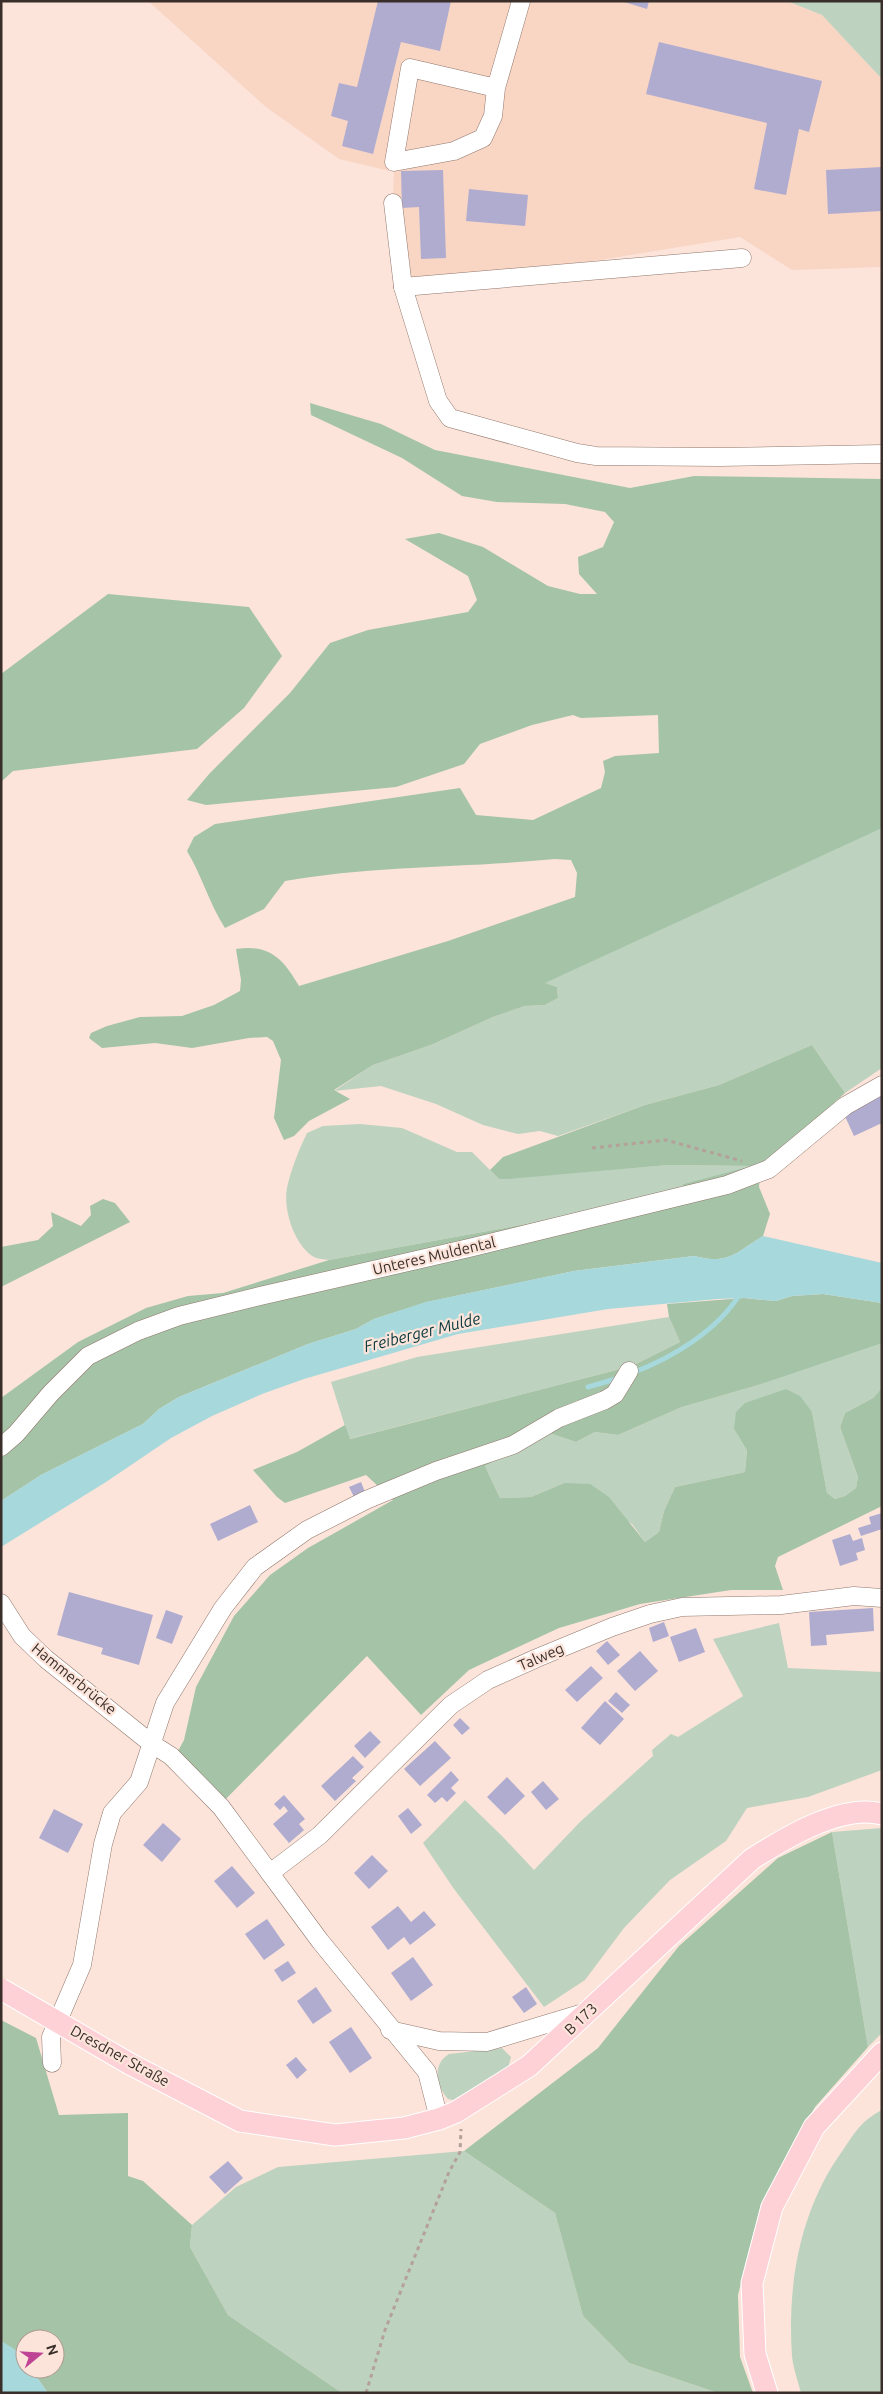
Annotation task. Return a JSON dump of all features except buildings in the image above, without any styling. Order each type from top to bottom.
[{"type":"main road","name":"B 173","points":[[240,2120],[335,2135],[404,2128],[447,2115],[529,2066],[752,1859],[786,1838],[847,1813],[874,1812],[882,1814]]},
{"type":"main road","name":"Dresdner Straße","points":[[1,1989],[130,2064],[240,2120]]},
{"type":"main road","points":[[768,2393],[755,2354],[752,2283],[772,2207],[814,2127],[882,2053]]},
{"type":"street","points":[[496,88],[410,68],[394,162],[454,151],[483,138],[493,116],[496,88],[521,1]]},
{"type":"street","points":[[393,203],[402,287],[438,401],[450,418],[577,454],[596,456],[719,457],[882,454]]},
{"type":"street","points":[[402,287],[742,258]]},
{"type":"street","name":"Unteres Muldental","points":[[1,1447],[16,1434],[51,1393],[88,1356],[138,1331],[179,1316],[479,1246],[727,1185],[769,1169],[845,1106],[882,1085]]},
{"type":"street","points":[[52,2064],[51,2037],[82,1965],[103,1844],[112,1813],[139,1782],[165,1703],[223,1608],[255,1567],[307,1530],[366,1500],[436,1471],[513,1445],[560,1418],[605,1400],[615,1394],[626,1376]]},
{"type":"street","name":"Talweg","points":[[270,1873],[320,1835],[451,1705],[488,1680],[536,1658],[612,1627],[650,1614],[682,1607],[781,1605],[854,1596],[882,1598]]},
{"type":"street","name":"Hammerbrücke","points":[[1,1602],[22,1636],[46,1659],[152,1744]]},
{"type":"street","points":[[152,1744],[172,1756],[194,1776],[221,1807],[320,1942],[390,2030],[427,2072],[447,2115]]},
{"type":"street","points":[[390,2030],[439,2041],[487,2042],[590,2011]]},
{"type":"street","points":[[427,2072],[430,2049],[435,2042],[439,2041]]},
{"type":"path","points":[[592,1148],[666,1140],[769,1169]]},
{"type":"path","points":[[366,2393],[385,2330],[448,2172],[460,2152],[462,2134],[447,2115]]},
{"type":"shaded area","points":[[148,1],[787,1],[822,15],[882,79],[882,267],[792,270],[740,237],[594,261],[408,279],[393,203],[394,164],[390,171],[339,159],[266,107]]},
{"type":"green space","points":[[787,1],[882,1],[882,79],[822,15]]},
{"type":"green space","points":[[310,403],[381,424],[435,450],[630,488],[694,476],[882,479],[882,828],[545,983],[557,987],[558,998],[545,1005],[525,1006],[493,1017],[431,1045],[373,1065],[334,1090],[350,1099],[309,1121],[294,1136],[284,1140],[274,1118],[281,1060],[273,1041],[267,1037],[249,1038],[192,1048],[155,1043],[102,1048],[89,1038],[91,1033],[107,1026],[140,1017],[182,1016],[214,1005],[240,991],[241,980],[236,949],[248,948],[267,951],[281,961],[299,986],[448,941],[575,897],[577,873],[571,860],[555,859],[386,869],[285,881],[264,909],[225,928],[187,851],[194,837],[215,824],[460,788],[476,815],[533,820],[601,788],[605,772],[603,761],[615,756],[659,753],[658,715],[581,718],[573,715],[532,725],[480,744],[464,764],[396,787],[206,805],[187,800],[210,773],[290,693],[330,643],[368,630],[468,612],[477,600],[468,576],[405,539],[439,533],[483,547],[548,586],[580,594],[597,594],[579,574],[578,557],[603,547],[614,522],[605,512],[565,504],[497,502],[462,496],[402,458],[311,415]]},
{"type":"green space","points":[[108,594],[249,607],[282,656],[244,708],[197,749],[13,771],[1,782],[1,674]]},
{"type":"green space","points":[[882,827],[882,1068],[845,1093],[812,1045],[719,1085],[645,1105],[558,1136],[540,1131],[518,1134],[483,1125],[436,1104],[381,1086],[334,1091],[373,1065],[431,1045],[493,1017],[525,1006],[545,1005],[558,998],[557,987],[544,983]]},
{"type":"green space","points":[[812,1045],[845,1093],[779,1152],[761,1163],[759,1187],[770,1214],[763,1236],[731,1256],[716,1259],[694,1256],[574,1271],[427,1302],[374,1319],[356,1329],[308,1344],[179,1397],[159,1409],[143,1424],[41,1475],[1,1501],[1,1398],[78,1342],[146,1308],[188,1296],[223,1293],[329,1260],[680,1196],[683,1184],[752,1166],[669,1165],[508,1179],[499,1179],[490,1170],[503,1157],[645,1105],[719,1085]]},
{"type":"green space","points":[[360,1124],[402,1128],[457,1152],[472,1152],[499,1179],[669,1165],[755,1166],[683,1184],[680,1196],[329,1260],[316,1258],[301,1244],[289,1216],[286,1197],[293,1167],[307,1133],[323,1126]]},
{"type":"green space","points":[[103,1199],[115,1203],[130,1222],[1,1287],[1,1247],[38,1240],[53,1226],[51,1212],[81,1226],[91,1215],[90,1206]]},
{"type":"green space","points":[[823,1294],[882,1303],[882,1343],[755,1386],[682,1407],[618,1435],[595,1432],[576,1442],[549,1433],[485,1466],[500,1498],[531,1497],[564,1483],[590,1484],[609,1497],[645,1542],[659,1532],[664,1511],[675,1487],[745,1472],[747,1450],[734,1429],[736,1412],[745,1403],[786,1389],[800,1396],[812,1412],[827,1493],[835,1499],[845,1496],[856,1488],[858,1477],[840,1427],[845,1413],[873,1398],[882,1388],[882,1506],[778,1557],[775,1566],[783,1590],[731,1590],[640,1604],[559,1628],[469,1670],[421,1715],[367,1656],[213,1812],[172,1762],[184,1740],[196,1687],[234,1616],[270,1575],[308,1548],[393,1500],[366,1475],[285,1503],[277,1497],[253,1470],[297,1452],[345,1425],[350,1439],[632,1366],[680,1342],[669,1317],[667,1304],[744,1298],[776,1301],[792,1296]]},
{"type":"green space","points":[[669,1317],[680,1342],[632,1366],[349,1439],[331,1382],[417,1357]]},
{"type":"green space","points":[[876,1343],[882,1343],[882,1388],[873,1398],[845,1413],[840,1427],[858,1477],[856,1488],[845,1496],[835,1499],[827,1493],[812,1412],[734,1429],[747,1449],[745,1472],[675,1487],[664,1511],[659,1532],[645,1542],[632,1524],[564,1483],[531,1497],[500,1498],[485,1466],[549,1433],[576,1442],[595,1432],[618,1435],[682,1407],[755,1386]]},
{"type":"green space","points":[[779,1623],[788,1668],[882,1672],[882,1770],[808,1797],[747,1808],[726,1841],[670,1880],[624,1928],[585,1980],[544,2007],[454,1889],[423,1843],[465,1800],[534,1870],[580,1822],[653,1756],[652,1750],[671,1734],[678,1737],[743,1696],[713,1639]]},
{"type":"green space","points":[[882,1828],[882,2033],[868,2047],[832,1832]]},
{"type":"green space","points":[[832,1832],[868,2047],[815,2107],[761,2204],[738,2295],[740,2357],[753,2393],[718,2393],[629,2363],[583,2316],[555,2213],[464,2151],[598,2048],[679,1946],[778,1858]]},
{"type":"green space","points":[[1,2020],[36,2038],[59,2115],[128,2113],[128,2176],[143,2181],[192,2225],[190,2247],[228,2315],[342,2393],[48,2393],[38,2379],[65,2379],[65,2329],[15,2329],[15,2350],[1,2341]]},
{"type":"green space","points":[[502,2048],[511,2057],[508,2068],[453,2100],[448,2099],[441,2088],[438,2075],[440,2063],[444,2058],[449,2054]]},
{"type":"green space","points":[[882,2110],[882,2393],[801,2393],[794,2370],[791,2329],[792,2302],[799,2248],[816,2197],[828,2173],[864,2122]]},
{"type":"green space","points":[[464,2151],[555,2213],[583,2316],[629,2363],[718,2393],[342,2393],[228,2315],[190,2247],[192,2225],[236,2187],[278,2167]]},
{"type":"water","name":"Freiberger Mulde","points":[[763,1236],[882,1263],[882,1303],[823,1294],[792,1296],[776,1301],[744,1298],[717,1299],[608,1309],[458,1334],[304,1379],[262,1394],[212,1416],[171,1438],[106,1482],[1,1547],[1,1501],[41,1475],[143,1424],[159,1409],[179,1397],[308,1344],[356,1329],[374,1319],[426,1302],[574,1271],[694,1256],[716,1259],[724,1258],[731,1256]]},
{"type":"water","points":[[1,2341],[15,2350],[15,2379],[38,2379],[48,2393],[4,2393],[1,2390]]},
{"type":"waterway","points":[[632,1373],[663,1360],[692,1342],[719,1320],[740,1294]]},
{"type":"waterway","points":[[588,1387],[619,1378]]}]
